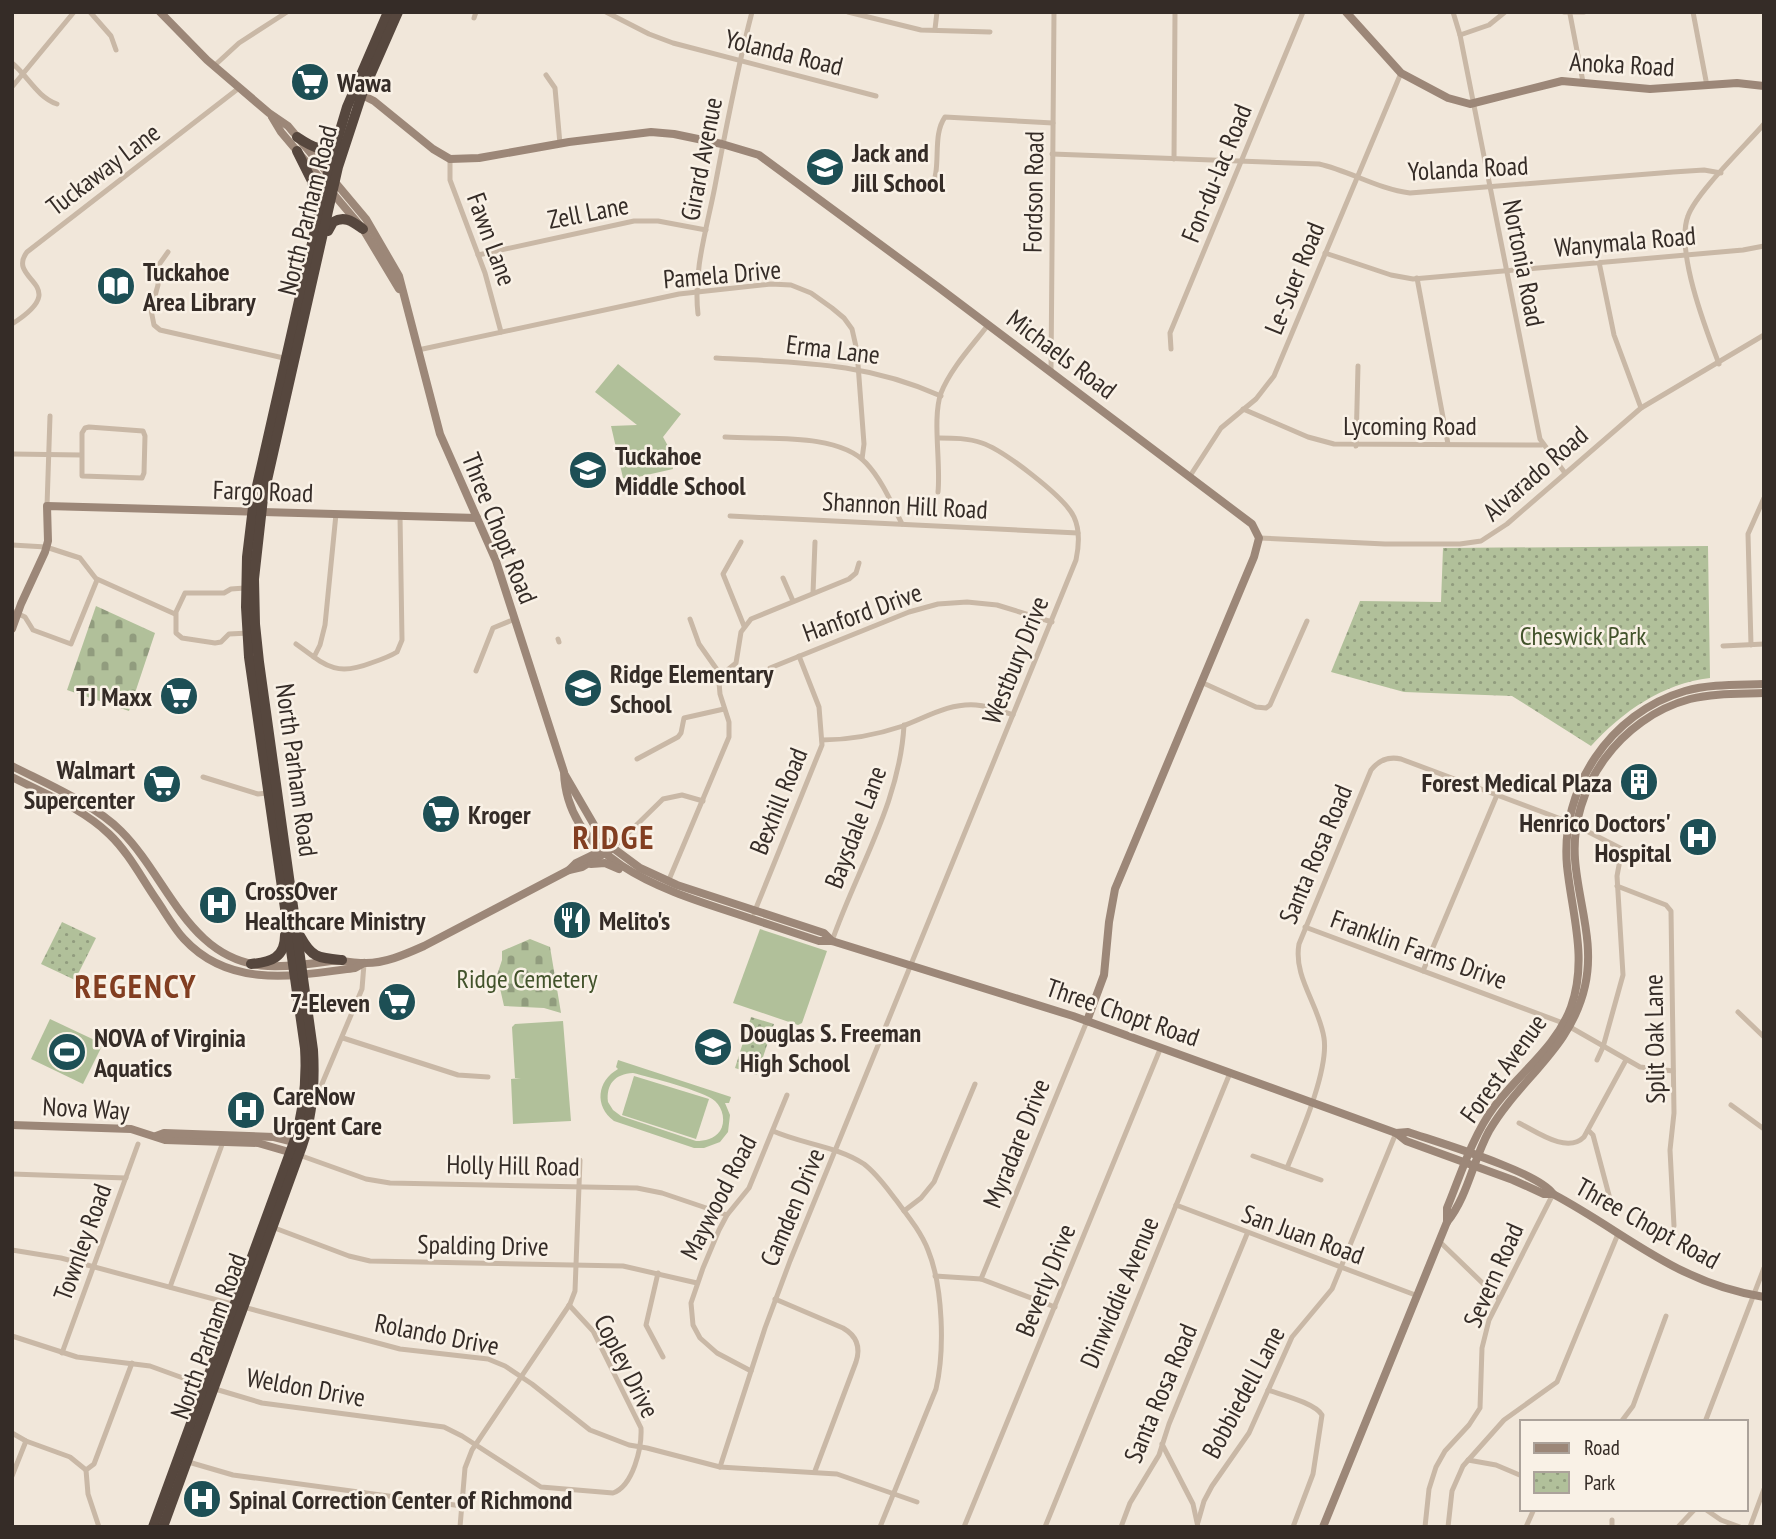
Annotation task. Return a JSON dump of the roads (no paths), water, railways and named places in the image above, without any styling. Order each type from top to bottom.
[{"type":"highway","name":"North Parham Road","points":[[153,1527],[182,1460],[294,1150],[312,1108],[314,1069],[286,915],[273,792],[245,588],[256,511],[290,360],[317,219],[358,92],[388,12]]},
{"type":"highway","name":"North Parham Road","points":[[290,360],[316,263],[340,128],[398,12]]},
{"type":"highway","points":[[297,137],[314,148],[325,148],[330,145],[340,128]]},
{"type":"highway","points":[[297,151],[312,181],[317,219]]},
{"type":"highway","points":[[316,263],[333,222],[346,219],[363,229]]},
{"type":"highway","name":"North Parham Road","points":[[251,633],[256,511]]},
{"type":"highway","name":"North Parham Road","points":[[273,792],[297,931],[298,970]]},
{"type":"highway","points":[[251,964],[271,961],[280,954],[285,940],[286,915]]},
{"type":"highway","points":[[297,931],[315,955],[342,960]]},
{"type":"highway","name":"North Parham Road","points":[[239,1305],[272,1227],[294,1150],[306,1077],[303,1008]]},
{"type":"highway","name":"North Parham Road","points":[[163,1527],[182,1460]]},
{"type":"main road","name":"Three Chopt Road","points":[[160,12],[214,66],[297,137],[363,229],[404,298]]},
{"type":"main road","points":[[1346,12],[1401,73],[1448,98],[1473,103]]},
{"type":"main road","name":"Anoka Road","points":[[1473,103],[1562,81],[1650,89],[1737,83],[1764,86]]},
{"type":"main road","points":[[358,92],[450,159]]},
{"type":"main road","name":"Three Chopt Road","points":[[270,113],[297,151],[376,234],[399,276],[440,434],[496,561],[564,772],[607,851],[668,882],[819,941],[832,941],[1087,1021],[1311,1101],[1396,1133],[1406,1141],[1533,1178],[1549,1186],[1553,1194],[1692,1277],[1723,1289],[1764,1297]]},
{"type":"main road","name":"Michaels Road","points":[[450,159],[479,158],[651,132],[674,134],[750,151],[772,164],[1247,519],[1257,530],[1259,538]]},
{"type":"main road","points":[[12,629],[15,612],[46,547],[47,506]]},
{"type":"main road","name":"Fargo Road","points":[[47,506],[477,518]]},
{"type":"main road","points":[[1087,1021],[1104,975],[1115,889],[1254,557],[1259,538]]},
{"type":"main road","name":"Forest Avenue","points":[[1323,1527],[1447,1222],[1447,1208],[1500,1113],[1550,1057],[1566,1025],[1579,963],[1578,936],[1567,865],[1580,787],[1600,749],[1632,718],[1663,699],[1693,689],[1764,684]]},
{"type":"main road","name":"Forest Avenue","points":[[1573,824],[1597,770],[1616,744],[1639,723],[1670,706],[1690,699],[1764,693]]},
{"type":"main road","points":[[12,766],[95,811],[116,826],[139,851],[199,936],[229,957],[251,964],[298,970],[355,968],[364,963]]},
{"type":"main road","name":"Three Chopt Road","points":[[564,772],[567,799],[583,828],[635,875],[671,892],[753,915]]},
{"type":"main road","points":[[12,777],[84,815],[108,833],[121,847],[181,935],[205,957],[247,975],[270,977],[342,960],[364,963],[391,958],[419,948],[607,851]]},
{"type":"main road","points":[[580,864],[588,847],[583,828]]},
{"type":"main road","points":[[580,864],[606,863],[635,875]]},
{"type":"main road","name":"Nova Way","points":[[12,1125],[131,1129],[156,1136]]},
{"type":"main road","name":"Holly Hill Road","points":[[156,1136],[164,1133],[274,1137],[294,1150]]},
{"type":"main road","name":"Holly Hill Road","points":[[156,1136],[164,1140],[265,1144],[294,1150]]},
{"type":"street","points":[[12,87],[74,12]]},
{"type":"street","points":[[90,12],[111,36],[116,50]]},
{"type":"street","points":[[214,66],[239,43],[287,12]]},
{"type":"street","name":"Yolanda Road","points":[[606,12],[660,39],[876,96]]},
{"type":"street","name":"Girard Avenue","points":[[698,314],[696,291],[706,230],[722,144],[752,12]]},
{"type":"street","points":[[848,12],[909,28],[990,32]]},
{"type":"street","points":[[935,29],[937,12]]},
{"type":"street","name":"Fordson Road","points":[[1051,372],[1054,12]]},
{"type":"street","points":[[1174,159],[1175,12]]},
{"type":"street","name":"Fon-du-lac Road","points":[[1171,349],[1170,333],[1303,12]]},
{"type":"street","name":"Nortonia Road","points":[[1453,12],[1460,35],[1534,412],[1542,444],[1564,473]]},
{"type":"street","points":[[1460,35],[1489,25],[1505,12]]},
{"type":"street","points":[[1583,82],[1567,13],[1584,12]]},
{"type":"street","points":[[1693,12],[1707,86]]},
{"type":"street","points":[[12,63],[24,73],[45,100],[57,104]]},
{"type":"street","name":"Le-Suer Road","points":[[1190,476],[1221,428],[1265,388],[1274,376],[1401,73]]},
{"type":"street","points":[[546,75],[555,89],[560,144]]},
{"type":"street","name":"Tuckaway Lane","points":[[22,261],[27,252],[239,88]]},
{"type":"street","points":[[930,191],[936,179],[940,125],[945,117],[1052,122]]},
{"type":"street","points":[[1719,364],[1696,300],[1685,235],[1687,218],[1698,200],[1764,124]]},
{"type":"street","name":"Yolanda Road","points":[[1052,155],[1319,164],[1410,193],[1683,171],[1704,170],[1721,173]]},
{"type":"street","name":"Fawn Lane","points":[[450,159],[450,180],[478,256],[501,332]]},
{"type":"street","name":"Zell Lane","points":[[478,256],[634,221],[658,221],[706,230]]},
{"type":"street","name":"Wanymala Road","points":[[1325,253],[1391,275],[1417,278],[1764,246]]},
{"type":"street","points":[[168,252],[158,266],[158,285],[151,310],[154,325],[160,330],[290,360]]},
{"type":"street","points":[[13,323],[34,308],[39,300],[38,291],[24,270],[22,261],[14,260]]},
{"type":"street","points":[[1599,262],[1614,335],[1642,408]]},
{"type":"street","points":[[1417,278],[1448,444]]},
{"type":"street","name":"Pamela Drive","points":[[418,350],[696,291],[780,284],[796,286],[811,293],[849,323],[855,337],[864,444],[862,459]]},
{"type":"street","points":[[938,492],[941,396],[953,373],[988,325]]},
{"type":"street","name":"Alvarado Road","points":[[1259,538],[1385,544],[1473,543],[1496,533],[1642,408],[1764,335]]},
{"type":"street","name":"Erma Lane","points":[[716,358],[823,363],[859,369],[897,378],[941,396]]},
{"type":"street","points":[[1356,446],[1358,366]]},
{"type":"street","name":"Lycoming Road","points":[[1243,409],[1320,441],[1356,446],[1542,444]]},
{"type":"street","points":[[47,506],[50,415]]},
{"type":"street","points":[[85,428],[141,429],[145,433],[145,472],[140,479],[84,477],[81,474],[81,455],[82,433],[85,428]]},
{"type":"street","points":[[725,437],[832,443],[844,447],[862,459],[879,481],[902,524]]},
{"type":"street","points":[[939,438],[978,442],[996,450],[1063,501],[1073,515],[1078,533]]},
{"type":"street","points":[[12,454],[81,455]]},
{"type":"street","points":[[1751,645],[1748,534],[1764,498]]},
{"type":"street","points":[[314,657],[325,625],[336,514]]},
{"type":"street","points":[[296,644],[337,669],[347,670],[391,656],[399,649],[402,640],[400,516]]},
{"type":"street","name":"Shannon Hill Road","points":[[730,516],[1078,533]]},
{"type":"street","name":"Westbury Drive","points":[[910,966],[1052,622],[1076,560],[1078,533]]},
{"type":"street","points":[[741,542],[723,574],[744,626]]},
{"type":"street","points":[[813,593],[815,542]]},
{"type":"street","points":[[12,545],[46,547],[80,558],[97,579],[175,614]]},
{"type":"street","points":[[719,677],[736,663],[744,626],[759,614],[854,576],[859,570],[859,563]]},
{"type":"street","points":[[783,578],[793,601]]},
{"type":"street","points":[[15,612],[27,619],[33,630],[71,644],[97,579]]},
{"type":"street","points":[[245,588],[235,588],[224,593],[185,593],[175,614],[176,633],[182,638],[219,643],[229,634],[251,633]]},
{"type":"street","name":"Hanford Drive","points":[[770,668],[909,612],[939,604],[967,602],[998,605],[1052,622]]},
{"type":"street","points":[[476,671],[493,628],[515,619]]},
{"type":"street","points":[[668,882],[729,737],[729,723],[715,664],[699,643],[690,619]]},
{"type":"street","points":[[1202,682],[1261,709],[1270,705],[1307,621]]},
{"type":"street","points":[[1723,646],[1764,644]]},
{"type":"street","name":"Bexhill Road","points":[[753,915],[817,760],[822,740],[819,707],[799,656]]},
{"type":"street","points":[[822,740],[852,740],[904,725],[928,714],[968,705],[982,705],[1013,715]]},
{"type":"street","points":[[637,759],[678,737],[684,718],[724,709]]},
{"type":"street","name":"Baysdale Lane","points":[[832,941],[896,781],[903,752],[904,725]]},
{"type":"street","name":"Santa Rosa Road","points":[[1287,1168],[1325,1064],[1320,1021],[1298,965],[1299,944],[1371,770],[1382,760],[1401,759],[1497,795]]},
{"type":"street","points":[[203,777],[258,794],[273,792]]},
{"type":"street","points":[[607,851],[663,799],[682,795],[704,801]]},
{"type":"street","points":[[1423,971],[1497,795],[1573,824],[1622,849],[1616,876],[1623,975],[1597,1060]]},
{"type":"street","name":"Split Oak Lane","points":[[1617,886],[1671,909],[1674,1132],[1670,1150],[1674,1226]]},
{"type":"street","name":"Franklin Farms Drive","points":[[1305,927],[1566,1025],[1626,1060],[1649,1070],[1673,1071]]},
{"type":"street","points":[[312,1108],[362,989],[364,963]]},
{"type":"street","name":"Camden Drive","points":[[720,1467],[775,1299],[910,966]]},
{"type":"street","points":[[1738,1012],[1764,1037]]},
{"type":"street","name":"Myradare Drive","points":[[981,1279],[1087,1021]]},
{"type":"street","points":[[342,1038],[458,1075],[488,1077]]},
{"type":"street","name":"Beverly Drive","points":[[964,1527],[1162,1047]]},
{"type":"street","points":[[1519,1123],[1566,1144],[1580,1142],[1626,1060]]},
{"type":"street","name":"Dinwiddie Avenue","points":[[1045,1527],[1230,1071]]},
{"type":"street","points":[[904,1211],[921,1198],[934,1182],[975,1084]]},
{"type":"street","name":"Maywood Road","points":[[751,1371],[717,1353],[697,1333],[691,1311],[697,1283],[727,1215],[749,1188],[787,1095]]},
{"type":"street","points":[[1731,1105],[1764,1129]]},
{"type":"street","points":[[1588,1130],[1593,1135],[1609,1199]]},
{"type":"street","points":[[773,1131],[836,1152],[871,1170],[904,1211],[928,1250],[935,1276],[942,1332],[939,1374],[936,1389],[880,1527]]},
{"type":"street","name":"Bobbiedell Lane","points":[[1198,1524],[1204,1502],[1249,1433],[1292,1337],[1325,1300],[1341,1268],[1396,1133]]},
{"type":"street","points":[[170,1287],[223,1142]]},
{"type":"street","name":"Townley Road","points":[[62,1353],[138,1144]]},
{"type":"street","name":"Holly Hill Road","points":[[294,1150],[366,1179],[390,1183],[652,1191],[727,1215]]},
{"type":"street","points":[[1253,1156],[1321,1180]]},
{"type":"street","points":[[460,1527],[465,1468],[475,1444],[569,1305],[575,1291],[580,1160]]},
{"type":"street","points":[[12,1174],[126,1178]]},
{"type":"street","name":"Severn Road","points":[[1425,1527],[1429,1489],[1436,1467],[1445,1451],[1469,1425],[1480,1408],[1483,1339],[1499,1299],[1553,1194]]},
{"type":"street","name":"San Juan Road","points":[[1176,1205],[1247,1234],[1418,1296]]},
{"type":"street","name":"Spalding Drive","points":[[272,1227],[349,1256],[370,1261],[623,1266],[697,1283]]},
{"type":"street","name":"Santa Rosa Road","points":[[1121,1527],[1130,1503],[1154,1464],[1247,1234]]},
{"type":"street","points":[[1448,1527],[1453,1485],[1468,1460],[1490,1433],[1516,1409],[1555,1385],[1618,1234]]},
{"type":"street","points":[[1439,1241],[1499,1299]]},
{"type":"street","name":"Rolando Drive","points":[[12,1250],[36,1252],[400,1349],[488,1359],[520,1376],[590,1430],[610,1439],[720,1467],[815,1471],[849,1477],[917,1502]]},
{"type":"street","points":[[1706,1420],[1764,1268]]},
{"type":"street","points":[[658,1273],[646,1325],[663,1356]]},
{"type":"street","points":[[935,1276],[981,1279],[1055,1307]]},
{"type":"street","points":[[775,1299],[843,1328],[858,1344],[856,1362],[815,1471]]},
{"type":"street","name":"Copley Drive","points":[[569,1305],[593,1331],[641,1428],[639,1447],[630,1478],[623,1488],[606,1494],[583,1492]]},
{"type":"street","points":[[1623,1420],[1666,1315]]},
{"type":"street","name":"Weldon Drive","points":[[12,1336],[88,1359],[150,1366],[262,1403],[444,1427],[535,1484],[546,1488],[583,1492]]},
{"type":"street","points":[[86,1470],[94,1464],[132,1363]]},
{"type":"street","points":[[1268,1390],[1312,1406],[1322,1413],[1323,1418],[1313,1474],[1293,1527]]},
{"type":"street","points":[[1627,1415],[1631,1420]]},
{"type":"street","points":[[12,1433],[26,1441],[63,1453],[86,1470],[88,1494],[99,1527]]},
{"type":"street","points":[[12,1476],[26,1441]]},
{"type":"street","points":[[1162,1444],[1193,1504],[1198,1524]]},
{"type":"street","points":[[182,1460],[233,1475],[462,1506]]},
{"type":"street","points":[[1468,1460],[1496,1465],[1520,1475]]},
{"type":"street","points":[[1750,1527],[1764,1489]]},
{"type":"street","points":[[1678,1527],[1693,1511]]},
{"type":"street","points":[[1708,1511],[1721,1520],[1740,1527]]},
{"type":"place","name":"Wawa","points":[[310,82]]},
{"type":"place","name":"Jack and Jill School","points":[[825,167]]},
{"type":"place","name":"Tuckahoe Area Library","points":[[116,286]]},
{"type":"place","name":"Tuckahoe Middle School","points":[[588,470]]},
{"type":"place","name":"Ridge Elementary School","points":[[583,688]]},
{"type":"place","name":"TJ Maxx","points":[[179,696]]},
{"type":"place","name":"Forest Medical Plaza","points":[[1639,782]]},
{"type":"place","name":"Walmart Supercenter","points":[[162,784]]},
{"type":"place","name":"Kroger","points":[[441,814]]},
{"type":"place","name":"Henrico Doctors' Hospital","points":[[1698,837]]},
{"type":"place","name":"CrossOver Healthcare Ministry","points":[[218,905]]},
{"type":"place","name":"Melito's","points":[[572,920]]},
{"type":"place","name":"7-Eleven","points":[[397,1002]]},
{"type":"place","name":"Douglas S. Freeman High School","points":[[713,1047]]},
{"type":"place","name":"NOVA of Virginia Aquatics","points":[[67,1052]]},
{"type":"place","name":"CareNow Urgent Care","points":[[246,1110]]},
{"type":"place","name":"Spinal Correction Center of Richmond","points":[[202,1499]]},
{"type":"district","name":"RIDGE","points":[[614,836]]},
{"type":"district","name":"REGENCY","points":[[136,985]]},
{"type":"park label","name":"Cheswick Park","points":[[1583,635]]},
{"type":"park label","name":"Ridge Cemetery","points":[[527,978]]}]
